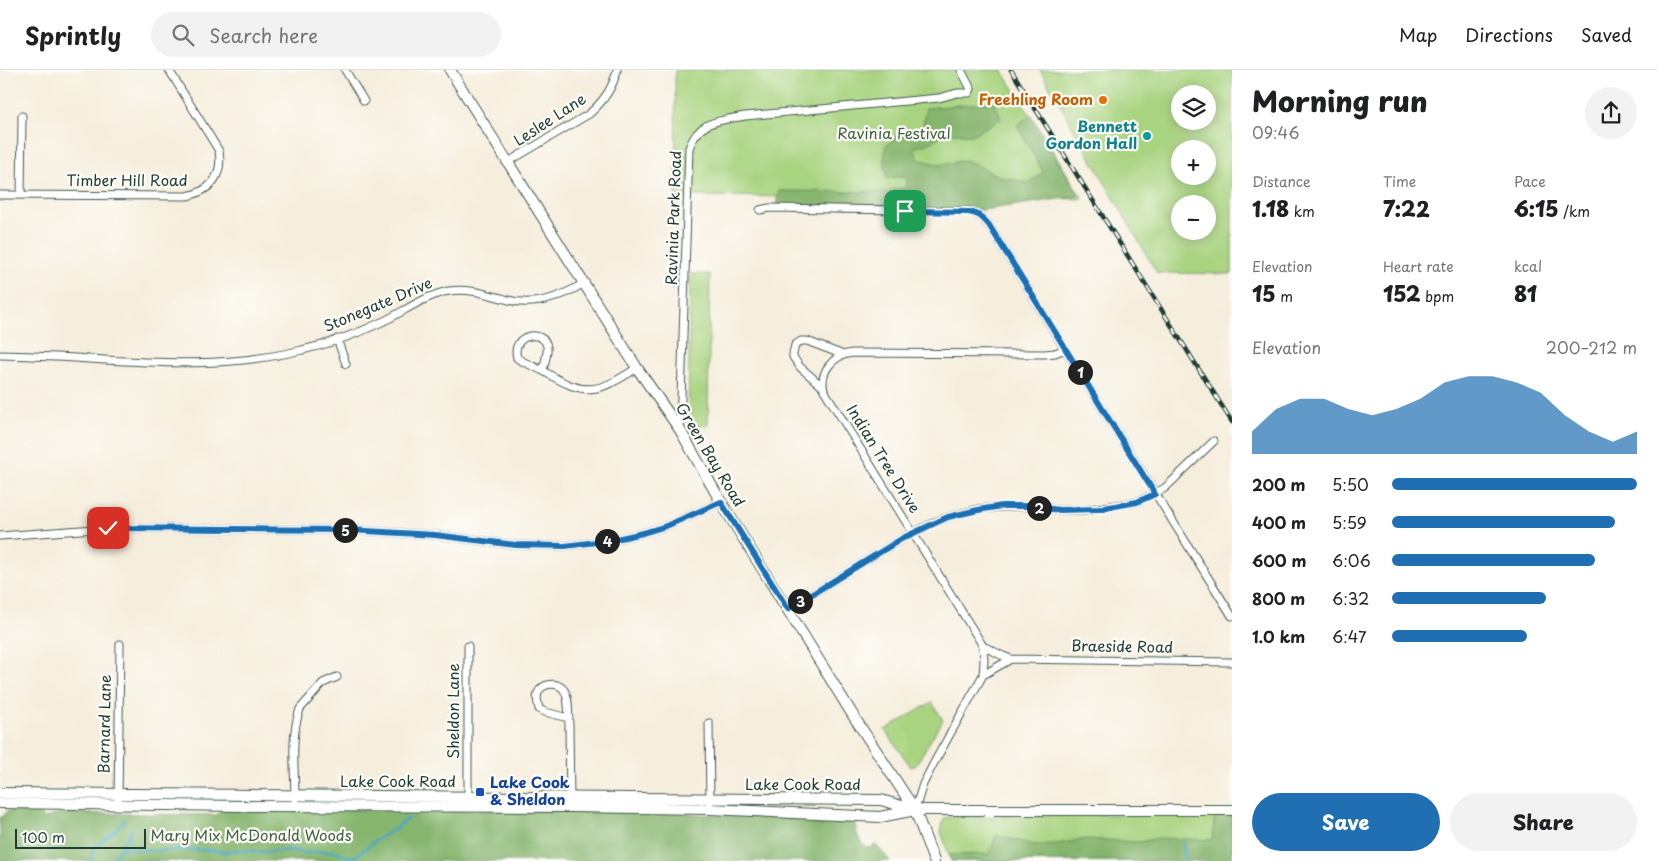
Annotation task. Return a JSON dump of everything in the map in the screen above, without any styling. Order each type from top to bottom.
[{"type":"main road","name":"Green Bay Road","points":[[450,70],[637,368],[680,430],[721,502],[854,717],[915,810],[934,861]]},
{"type":"main road","name":"Lake Cook Road","points":[[0,793],[118,799],[295,802],[710,804],[881,800],[915,810]]},
{"type":"main road","name":"Lake Cook Road","points":[[0,803],[118,799]]},
{"type":"main road","name":"Lake Cook Road","points":[[710,804],[880,817],[915,810],[1232,810]]},
{"type":"street","name":"Timber Hill Road","points":[[0,195],[187,196],[205,190],[218,174],[219,151],[169,70]]},
{"type":"street","points":[[345,70],[364,101]]},
{"type":"street","name":"Leslee Lane","points":[[508,162],[589,114],[609,92],[617,70]]},
{"type":"street","name":"Ravinia Park Road","points":[[680,430],[689,148],[692,139],[700,128],[719,121],[745,116],[939,98],[957,93],[969,93],[971,89],[961,70]]},
{"type":"street","points":[[21,194],[22,116]]},
{"type":"street","points":[[760,210],[769,208],[968,212],[976,213],[982,217],[989,225],[1232,616]]},
{"type":"street","name":"Stonegate Drive","points":[[0,355],[148,363],[208,364],[252,360],[303,350],[337,339],[383,322],[432,296],[444,292],[468,290],[508,300],[532,302],[555,298],[584,283]]},
{"type":"street","points":[[543,371],[547,347],[545,342],[537,336],[522,338],[516,347],[517,358],[566,385],[589,390],[607,385],[637,368]]},
{"type":"street","points":[[337,339],[346,364]]},
{"type":"street","name":"Indian Tree Drive","points":[[983,646],[823,387],[796,362],[793,354],[795,344],[807,341],[842,354],[1044,354],[1065,350]]},
{"type":"street","points":[[823,387],[825,373],[831,363],[842,354]]},
{"type":"street","points":[[788,609],[912,533],[948,517],[1002,506],[1028,506],[1060,510],[1099,509],[1137,502],[1168,486],[1214,440]]},
{"type":"street","points":[[0,536],[108,528],[349,530],[435,535],[516,545],[565,546],[612,540],[643,533],[666,526],[721,502]]},
{"type":"street","name":"Barnard Lane","points":[[118,799],[120,644]]},
{"type":"street","name":"Sheldon Lane","points":[[468,646],[468,802]]},
{"type":"street","points":[[915,810],[935,761],[983,676],[983,646]]},
{"type":"street","name":"Braeside Road","points":[[983,646],[1011,659],[1232,661]]},
{"type":"street","points":[[983,676],[1011,659]]},
{"type":"street","points":[[295,802],[295,733],[300,709],[323,683],[337,677]]},
{"type":"street","points":[[569,718],[539,709],[537,700],[539,691],[545,686],[553,684],[560,686],[567,698],[569,718],[570,802]]},
{"type":"street","points":[[709,723],[710,804]]},
{"type":"green space","name":"Ravinia Festival","points":[[675,70],[1002,70],[1083,199],[676,196]]},
{"type":"green space","points":[[1040,70],[1232,70],[1232,274],[1157,273]]},
{"type":"green space","points":[[995,102],[1001,119],[972,135],[946,132],[932,142],[914,148],[918,159],[940,165],[966,160],[1001,177],[1029,183],[1043,172],[1017,125],[1031,115],[1079,196],[983,210],[776,204],[779,191],[888,192],[907,187],[907,176],[887,178],[884,160],[886,145],[908,129],[922,133],[926,108]]},
{"type":"green space","points":[[690,274],[710,274],[708,426],[688,425]]},
{"type":"green space","points":[[932,702],[943,720],[915,766],[911,767],[885,730]]},
{"type":"green space","name":"Mary Mix McDonald Woods","points":[[223,808],[647,812],[807,819],[855,819],[857,834],[862,844],[865,847],[871,848],[876,845],[890,861],[0,861],[0,818],[7,811],[40,812],[43,819],[61,813],[216,815]]},
{"type":"green space","points":[[1215,813],[1232,813],[1232,861],[951,861],[949,855],[990,854],[996,835],[1034,845],[1056,844],[1086,839],[1140,842],[1158,838],[1212,840]]},
{"type":"green space","points":[[1232,813],[1232,861],[951,861],[941,832],[944,818],[948,817]]},
{"type":"waterway","points":[[110,861],[121,848],[154,851],[210,850],[225,852],[235,850],[266,852],[290,850],[304,853],[324,851],[337,852],[349,857],[356,856],[408,818]]},
{"type":"waterway","points":[[90,861],[93,849],[125,820]]},
{"type":"waterway","points":[[120,849],[128,838],[131,829]]},
{"type":"waterway","points":[[1183,842],[1185,861]]},
{"type":"railway","points":[[1011,70],[1232,422]]},
{"type":"place","name":"Freehling Room","points":[[1103,100]]},
{"type":"place","name":"Bennett Gordon Hall","points":[[1147,136]]},
{"type":"place","name":"Lake Cook & Sheldon","points":[[480,792]]},
{"type":"route","points":[[108,528],[402,532],[547,547],[594,543],[643,533],[666,526],[721,502],[788,609],[903,538],[948,517],[1002,506],[1028,506],[1060,510],[1099,509],[1137,502],[1155,494],[989,225],[982,217],[976,213],[968,212],[905,211]]}]
